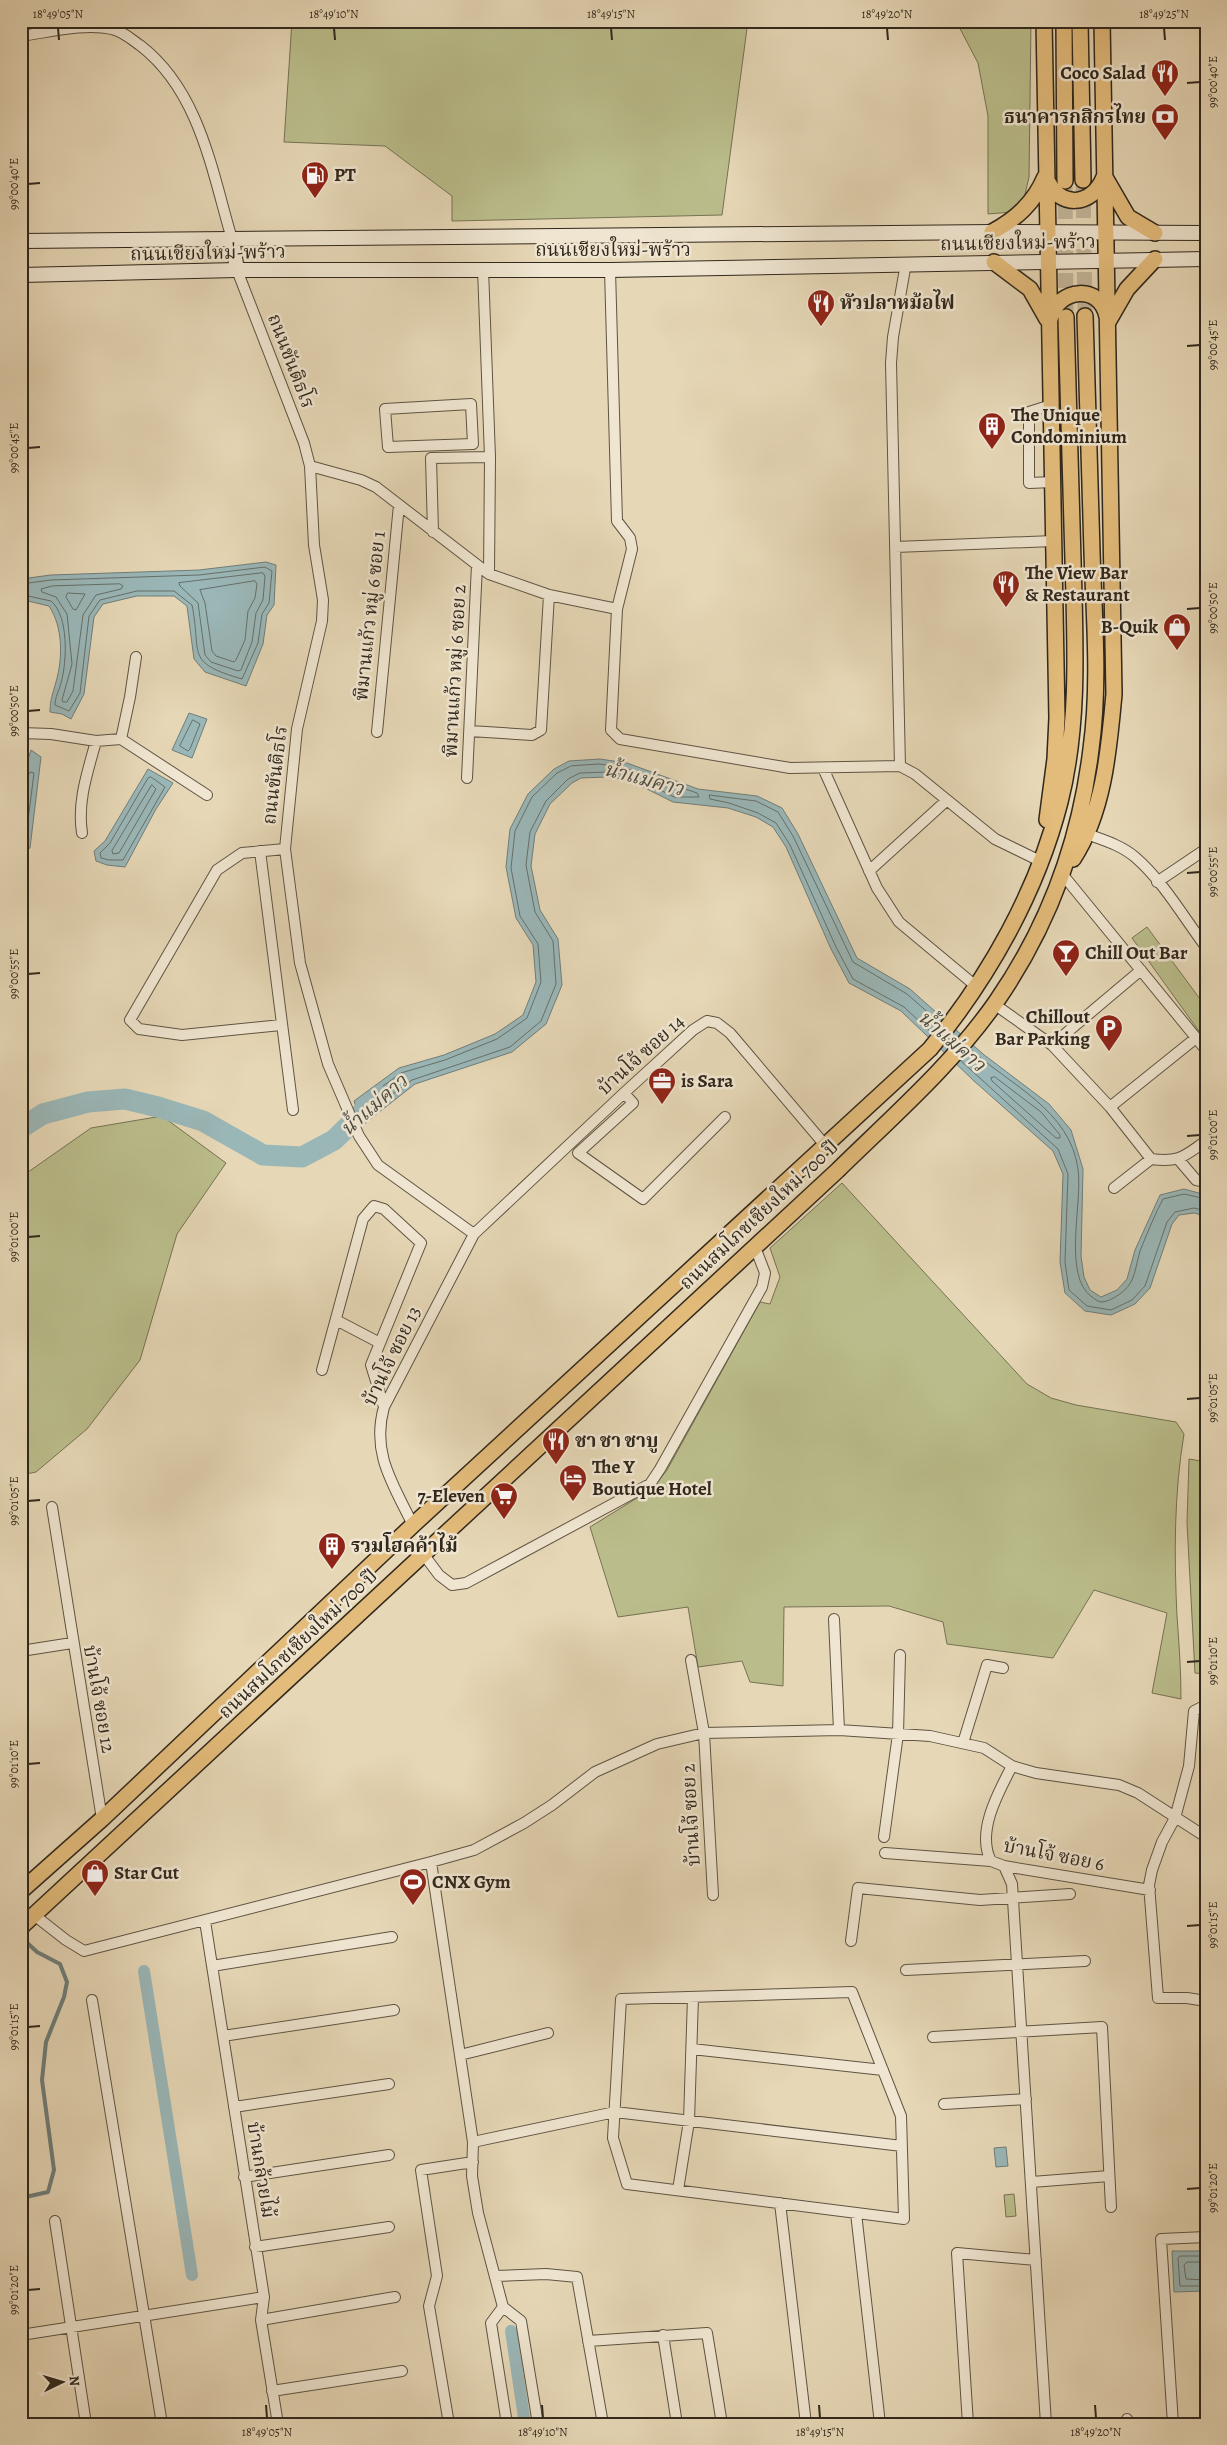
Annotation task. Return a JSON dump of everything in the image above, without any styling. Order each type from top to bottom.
[{"type":"main road","points":[[1043,855],[1057,718],[1044,21]]},
{"type":"main road","points":[[1064,21],[1065,181]]},
{"type":"main road","points":[[1080,21],[1082,180]]},
{"type":"main road","points":[[1063,875],[1087,834],[1100,792],[1114,694],[1102,21]]},
{"type":"main road","points":[[1046,177],[1054,192],[1062,198],[1080,200],[1096,192],[1104,175]]},
{"type":"main road","points":[[1104,175],[1128,217],[1155,233]]},
{"type":"main road","points":[[992,232],[1012,221],[1027,206],[1040,189],[1046,177]]},
{"type":"main road","name":"ถนนเชียงใหม่-พร้าว","points":[[21,242],[992,232],[1206,233]]},
{"type":"main road","points":[[232,239],[237,270]]},
{"type":"main road","points":[[1107,322],[1128,289],[1155,259]]},
{"type":"main road","name":"ถนนเชียงใหม่-พร้าว","points":[[21,274],[237,270],[610,270],[906,263],[1206,259]]},
{"type":"main road","points":[[994,262],[1030,289],[1049,322]]},
{"type":"main road","points":[[1049,322],[1055,306],[1062,299],[1078,293],[1096,299],[1102,305],[1107,322]]},
{"type":"main road","name":"ถนนสมโภชเชียงใหม่ 700 ปี","points":[[21,1926],[838,1170],[945,1064],[994,1004],[1032,944],[1063,875],[1087,778],[1094,713],[1095,680],[1085,316]]},
{"type":"main road","name":"ถนนสมโภชเชียงใหม่ 700 ปี","points":[[21,1891],[102,1819],[413,1525],[930,1049],[977,987],[1017,915],[1043,855],[1060,800],[1067,764],[1076,670],[1066,317]]},
{"type":"street","points":[[21,36],[98,26],[115,29],[149,53],[171,77],[190,107],[202,136],[232,239]]},
{"type":"street","points":[[900,766],[891,363],[893,338],[906,263]]},
{"type":"street","points":[[483,269],[490,457],[489,574]]},
{"type":"street","name":"ถนนขันติธโร","points":[[237,270],[304,443],[310,466],[314,545],[323,600],[322,621],[297,729],[285,849],[300,963],[328,1064],[358,1136],[378,1165],[474,1234]]},
{"type":"street","points":[[610,270],[617,521],[630,538],[632,549],[617,608],[611,730],[620,739],[770,766],[823,768],[900,766],[915,774],[995,839],[1043,855]]},
{"type":"street","points":[[471,404],[473,444],[388,447],[385,409],[488,403]]},
{"type":"street","points":[[1051,405],[1029,412],[1029,483],[1053,482]]},
{"type":"street","points":[[433,532],[431,458],[490,457]]},
{"type":"street","points":[[310,466],[361,480],[376,487],[489,574],[548,595],[617,608]]},
{"type":"street","name":"พิมานแก้ว หมู่ 6 ซอย 1","points":[[377,732],[399,505]]},
{"type":"street","points":[[895,547],[1054,540]]},
{"type":"street","name":"พิมานแก้ว หมู่ 6 ซอย 2","points":[[468,778],[477,566]]},
{"type":"street","points":[[470,731],[532,735],[541,730],[548,595]]},
{"type":"street","points":[[121,739],[136,657]]},
{"type":"street","points":[[21,733],[51,734],[96,741],[121,739],[207,795]]},
{"type":"street","points":[[82,833],[79,815],[84,782],[96,741]]},
{"type":"street","points":[[823,768],[877,888],[900,922],[977,987]]},
{"type":"street","points":[[869,871],[946,801]]},
{"type":"street","points":[[1087,834],[1117,845],[1135,856],[1157,882],[1206,948]]},
{"type":"street","points":[[281,1025],[182,1035],[139,1029],[130,1020],[217,870],[242,853],[285,849]]},
{"type":"street","points":[[1157,882],[1206,849]]},
{"type":"street","points":[[260,851],[293,1110]]},
{"type":"street","points":[[1063,875],[1206,1050]]},
{"type":"street","points":[[1052,1045],[1140,970]]},
{"type":"street","points":[[994,1004],[1052,1045],[1110,1107],[1152,1159],[1165,1161],[1179,1160],[1206,1140]]},
{"type":"street","name":"บ้านโจ้ ซอย 14","points":[[474,1234],[624,1093],[693,1030],[707,1021],[717,1023],[730,1033],[825,1145]]},
{"type":"street","points":[[1110,1107],[1196,1038]]},
{"type":"street","points":[[624,1093],[633,1103],[578,1154],[644,1200],[725,1118]]},
{"type":"street","points":[[1114,1188],[1152,1159]]},
{"type":"street","points":[[1179,1160],[1196,1180],[1206,1182]]},
{"type":"street","points":[[322,1370],[363,1219],[374,1206],[384,1209],[421,1243],[371,1366],[384,1407]]},
{"type":"street","name":"บ้านโจ้ ซอย 13","points":[[413,1525],[382,1460],[379,1443],[380,1420],[384,1407],[474,1234]]},
{"type":"street","points":[[424,1555],[439,1575],[452,1585],[466,1583],[650,1484],[762,1287],[765,1273],[756,1247]]},
{"type":"street","points":[[336,1320],[380,1343]]},
{"type":"street","name":"บ้านโจ้ ซอย 12","points":[[52,1507],[72,1644],[102,1819]]},
{"type":"street","points":[[834,1618],[839,1730]]},
{"type":"street","points":[[21,1651],[72,1644]]},
{"type":"street","points":[[884,1837],[898,1734],[900,1655]]},
{"type":"street","name":"บ้านโจ้ ซอย 2","points":[[691,1660],[704,1733],[713,1895]]},
{"type":"street","points":[[963,1743],[987,1665],[1003,1668]]},
{"type":"street","points":[[1206,1705],[1194,1711],[1189,1766],[1175,1818],[1162,1842],[1152,1870],[1150,1890],[1158,1998],[1187,1998],[1206,2001]]},
{"type":"street","points":[[34,1915],[66,1940],[84,1951],[431,1862],[474,1850],[524,1823],[552,1805],[595,1772],[658,1744],[704,1733],[839,1730],[930,1736],[984,1748],[1012,1766],[1036,1773],[1119,1785],[1138,1793],[1206,1837]]},
{"type":"street","name":"บ้านโจ้ ซอย 6","points":[[1012,1766],[1001,1787],[989,1818],[985,1849],[991,1861],[1004,1866],[1150,1890]]},
{"type":"street","points":[[885,1853],[991,1861]]},
{"type":"street","points":[[431,1862],[473,2142],[472,2176],[478,2212],[503,2307],[521,2321],[538,2424]]},
{"type":"street","points":[[1004,1866],[1012,1884],[1013,1897],[1046,2424]]},
{"type":"street","points":[[851,1940],[858,1888],[980,1900],[1070,1894]]},
{"type":"street","name":"บ้านกล้วยไม้","points":[[205,1921],[264,2297],[261,2320],[278,2424]]},
{"type":"street","points":[[212,1966],[392,1937]]},
{"type":"street","points":[[906,1970],[1085,1961]]},
{"type":"street","points":[[852,1992],[901,2116],[904,2219],[628,2184],[613,2138],[621,1999],[693,1997],[852,1992]]},
{"type":"street","points":[[678,2190],[689,2121],[693,1997]]},
{"type":"street","points":[[92,2000],[162,2424]]},
{"type":"street","points":[[223,2036],[394,2010]]},
{"type":"street","points":[[933,2037],[1102,2027],[1111,2207]]},
{"type":"street","points":[[460,2055],[548,2033]]},
{"type":"street","points":[[692,2049],[883,2070]]},
{"type":"street","points":[[234,2107],[389,2084]]},
{"type":"street","points":[[944,2104],[1026,2099]]},
{"type":"street","points":[[473,2142],[615,2112],[902,2146]]},
{"type":"street","points":[[244,2177],[389,2155]]},
{"type":"street","points":[[449,2424],[429,2306],[437,2276],[420,2170],[472,2162]]},
{"type":"street","points":[[1032,2182],[1109,2176]]},
{"type":"street","points":[[780,2203],[806,2424]]},
{"type":"street","points":[[856,2213],[880,2424]]},
{"type":"street","points":[[54,2221],[86,2424]]},
{"type":"street","points":[[255,2247],[389,2227]]},
{"type":"street","points":[[1173,2424],[1161,2240],[1206,2237]]},
{"type":"street","points":[[968,2424],[957,2252],[1036,2260]]},
{"type":"street","points":[[496,2276],[546,2274],[577,2276],[604,2424]]},
{"type":"street","points":[[21,2335],[264,2297]]},
{"type":"street","points":[[261,2320],[395,2297]]},
{"type":"street","points":[[503,2307],[491,2323],[507,2424]]},
{"type":"street","points":[[588,2341],[707,2333],[722,2424]]},
{"type":"street","points":[[663,2335],[677,2424]]},
{"type":"street","points":[[272,2391],[402,2371]]},
{"type":"green space","points":[[292,21],[748,21],[722,215],[452,221],[452,196],[385,146],[284,142]]},
{"type":"green space","points":[[956,21],[1031,21],[1029,177],[1024,199],[1012,212],[988,214],[988,116],[978,63]]},
{"type":"green space","points":[[1147,927],[1200,999],[1206,996],[1206,1041],[1132,938]]},
{"type":"green space","points":[[162,1116],[226,1163],[177,1234],[140,1360],[87,1429],[36,1472],[21,1475],[21,1177],[91,1128]]},
{"type":"green space","points":[[842,1183],[1027,1384],[1051,1398],[1076,1405],[1176,1422],[1184,1434],[1178,1479],[1175,1547],[1181,1699],[1152,1693],[1167,1613],[1094,1590],[1053,1658],[947,1644],[943,1622],[889,1606],[784,1607],[783,1686],[750,1682],[742,1661],[698,1667],[688,1607],[618,1617],[590,1527],[653,1488],[667,1470],[760,1302],[770,1304],[780,1277],[770,1248]]},
{"type":"green space","points":[[1189,1459],[1201,1461],[1201,1521],[1206,1522],[1206,1674],[1195,1673],[1187,1523]]},
{"type":"green space","points":[[1014,2194],[1016,2216],[1006,2217],[1004,2195]]},
{"type":"water","points":[[266,562],[276,565],[274,605],[267,615],[263,644],[246,686],[205,672],[194,659],[187,606],[174,596],[137,596],[103,604],[94,617],[84,694],[71,719],[62,714],[50,712],[61,653],[57,623],[49,606],[28,601],[21,602],[21,579],[51,575],[199,570]]},
{"type":"water","points":[[189,713],[207,719],[192,758],[172,750]]},
{"type":"water","points":[[31,750],[41,757],[30,848],[23,852],[21,782]]},
{"type":"water","points":[[600,759],[627,763],[698,789],[757,796],[782,808],[798,834],[857,958],[910,989],[983,1054],[1049,1104],[1071,1130],[1083,1169],[1081,1256],[1084,1277],[1090,1290],[1101,1297],[1117,1290],[1127,1279],[1135,1250],[1160,1195],[1184,1189],[1206,1195],[1206,1216],[1194,1213],[1179,1215],[1172,1224],[1150,1288],[1135,1304],[1111,1315],[1085,1311],[1065,1293],[1060,1262],[1063,1174],[1053,1151],[974,1081],[901,1011],[849,983],[831,949],[786,847],[773,827],[756,817],[728,808],[673,802],[629,780],[607,777],[581,778],[572,783],[550,804],[535,834],[531,866],[540,910],[558,939],[562,985],[546,1024],[512,1052],[415,1084],[365,1123],[359,1115],[354,1101],[399,1068],[444,1055],[495,1034],[523,1015],[536,982],[533,945],[516,918],[506,867],[510,829],[528,794],[554,769],[569,761]]},
{"type":"water","points":[[148,769],[173,783],[156,809],[125,867],[107,865],[96,861],[94,851],[105,841]]},
{"type":"water","points":[[1006,2147],[1008,2166],[996,2167],[994,2148]]},
{"type":"water","points":[[1172,2251],[1206,2251],[1206,2291],[1174,2292]]},
{"type":"waterway","name":"น้ำแม่คาว","points":[[21,1128],[43,1114],[88,1102],[125,1099],[203,1121],[263,1155],[302,1157],[334,1140],[379,1096]]},
{"type":"waterway","points":[[21,1937],[37,1952],[60,1964],[67,1982],[64,1997],[46,2042],[42,2080],[54,2170],[48,2192],[21,2198]]},
{"type":"waterway","points":[[144,1971],[192,2275]]},
{"type":"waterway","points":[[511,2331],[525,2424]]},
{"type":"tunnel","points":[[1083,180],[1085,316]]},
{"type":"tunnel","points":[[1065,181],[1066,317]]},
{"type":"place","name":"Coco Salad","points":[[1165,97]]},
{"type":"place","name":"ธนาคารกสิกรไทย","points":[[1165,141]]},
{"type":"place","name":"PT","points":[[315,199]]},
{"type":"place","name":"หัวปลาหม้อไฟ","points":[[821,327]]},
{"type":"place","name":"The Unique Condominium","points":[[992,450]]},
{"type":"place","name":"The View Bar & Restaurant","points":[[1006,608]]},
{"type":"place","name":"B-Quik","points":[[1177,651]]},
{"type":"place","name":"Chill Out Bar","points":[[1066,977]]},
{"type":"place","name":"Chillout Bar Parking","points":[[1109,1052]]},
{"type":"place","name":"is Sara","points":[[662,1105]]},
{"type":"place","name":"ชา ชา ชาบู","points":[[556,1465]]},
{"type":"place","name":"The Y Boutique Hotel","points":[[573,1502]]},
{"type":"place","name":"7-Eleven","points":[[504,1520]]},
{"type":"place","name":"รวมโฮคค้าไม้","points":[[332,1570]]},
{"type":"place","name":"Star Cut","points":[[95,1897]]},
{"type":"place","name":"CNX Gym","points":[[413,1906]]}]
